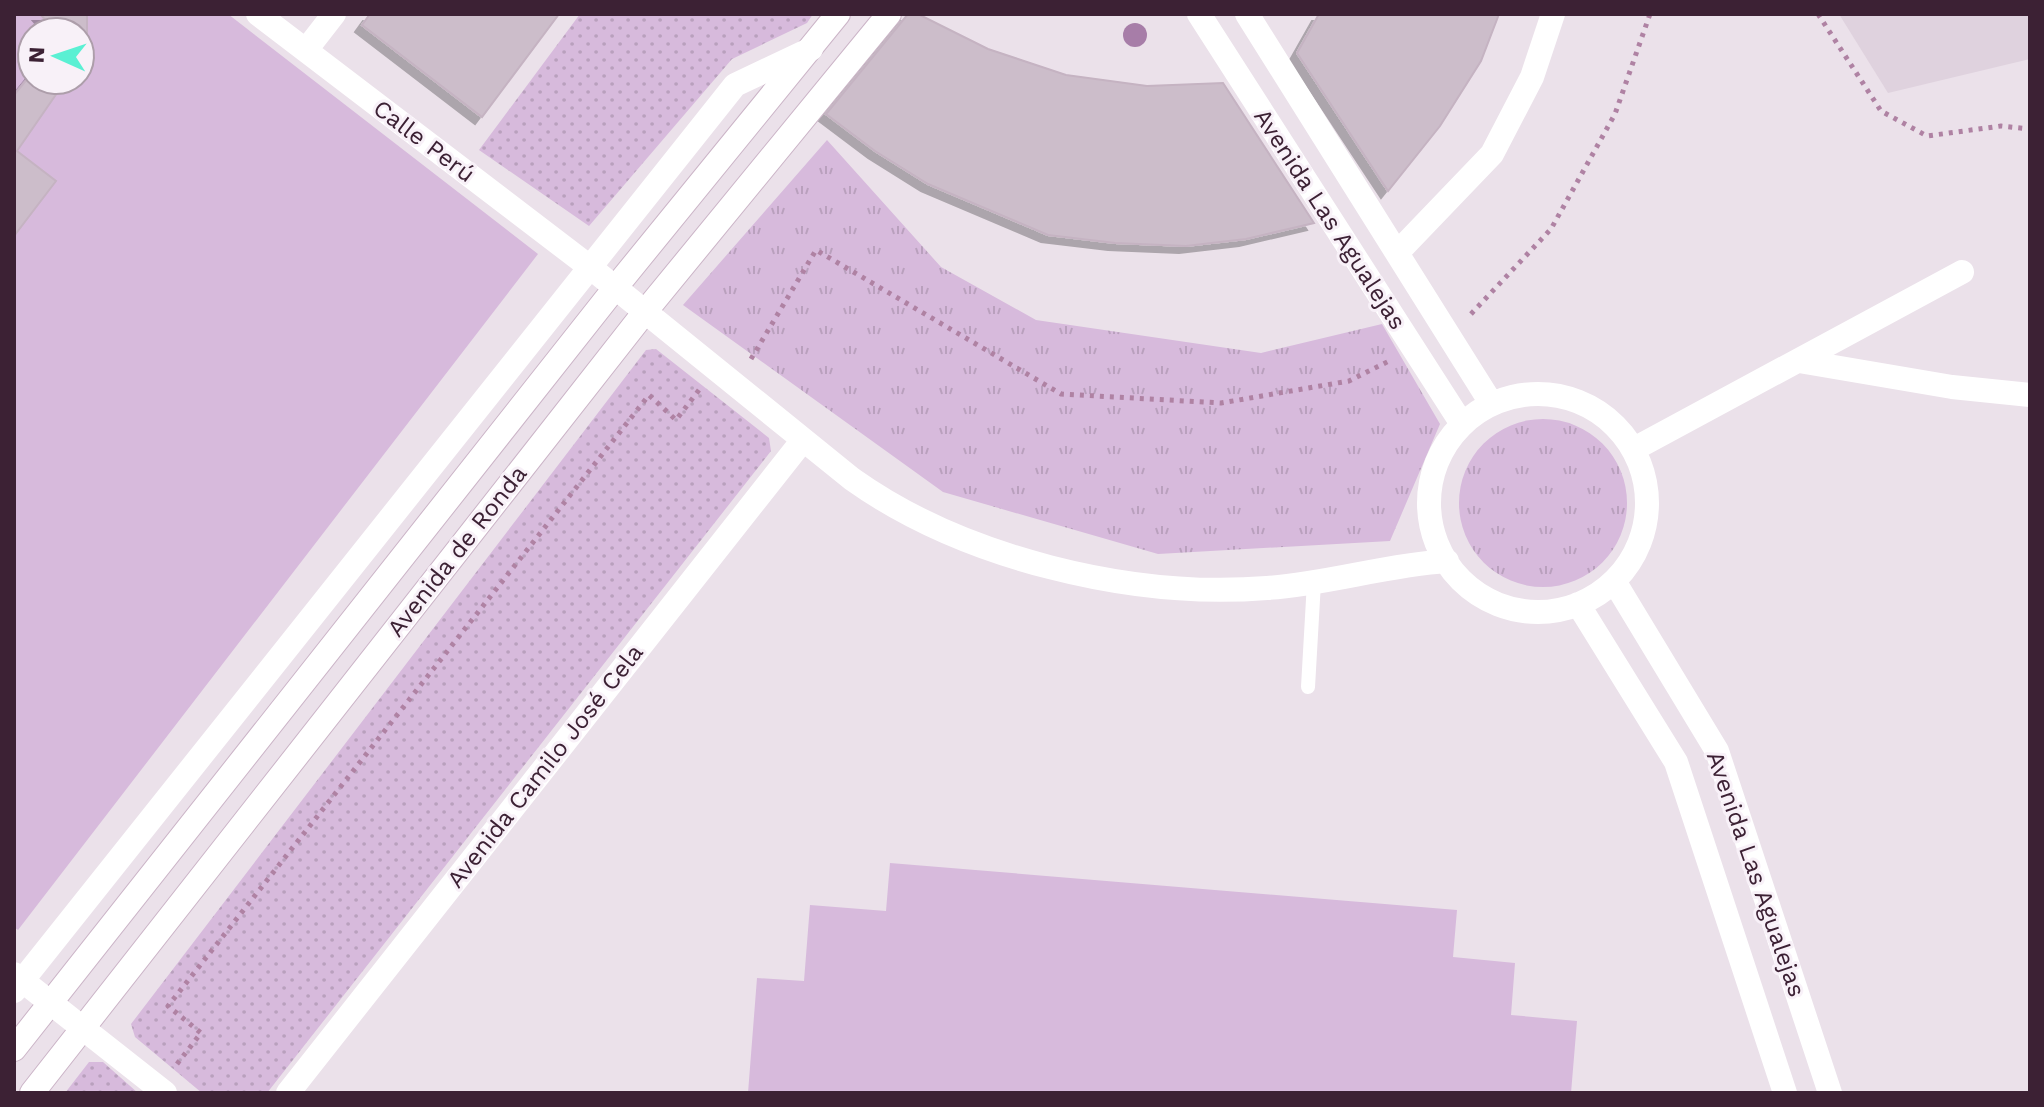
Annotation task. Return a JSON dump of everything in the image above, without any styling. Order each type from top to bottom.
[{"type":"street","name":"Calle Perú","points":[[258,14],[591,268],[724,379],[889,505],[1021,558],[1121,583],[1160,587],[1229,590],[1314,582],[1398,564],[1447,561]]},
{"type":"street","points":[[306,50],[334,14]]},
{"type":"street","name":"Avenida de Ronda","points":[[14,1049],[615,288],[838,14]]},
{"type":"street","name":"Avenida de Ronda","points":[[32,1093],[644,313],[889,14]]},
{"type":"street","name":"Avenida Las Agualejas","points":[[1199,14],[1462,424]]},
{"type":"street","name":"Avenida Las Agualejas","points":[[1247,14],[1491,403]]},
{"type":"street","points":[[1397,253],[1492,154],[1532,77],[1553,14]]},
{"type":"street","name":"Avenida de Ronda","points":[[17,982],[735,85],[811,49]]},
{"type":"street","points":[[1634,449],[1962,272]]},
{"type":"street","points":[[1799,361],[2018,394],[2030,413]]},
{"type":"street","points":[[1523,394],[1556,394],[1586,404],[1605,417],[1634,449],[1645,483],[1646,518],[1635,552],[1614,581],[1578,604],[1547,612],[1515,610],[1485,598],[1459,579],[1447,561],[1430,519],[1430,484],[1441,451],[1462,424],[1491,403],[1523,394]]},
{"type":"street","name":"Avenida Camilo José Cela","points":[[288,1093],[803,440]]},
{"type":"street","name":"Avenida Las Agualejas","points":[[1614,581],[1717,751],[1830,1093]]},
{"type":"street","name":"Avenida Las Agualejas","points":[[1578,604],[1676,762],[1785,1093]]},
{"type":"street","points":[[17,982],[50,1003],[162,1090]]},
{"type":"lane","points":[[1308,687],[1314,582]]},
{"type":"path","points":[[1445,329],[1478,310],[1551,229],[1615,114],[1650,14]]},
{"type":"path","points":[[1818,14],[1881,111],[1927,136],[2001,126],[2030,129]]},
{"type":"path","points":[[162,1090],[201,1033],[168,1006],[649,395],[676,420],[724,379],[816,250],[1061,394],[1221,403],[1349,381],[1414,349]]},
{"type":"shaded area","points":[[1839,14],[2030,14],[2030,59],[1888,93]]},
{"type":"green space","points":[[14,14],[228,14],[538,254],[18,930],[14,927]]},
{"type":"green space","points":[[580,14],[813,14],[807,23],[732,59],[589,226],[479,150]]},
{"type":"green space","points":[[827,140],[941,267],[1036,320],[1261,353],[1382,324],[1440,424],[1390,541],[1158,554],[943,492],[683,305]]},
{"type":"green space","points":[[656,349],[769,438],[771,451],[267,1093],[202,1093],[135,1037],[131,1024],[646,350]]},
{"type":"green space","points":[[1543,419],[1575,425],[1603,443],[1621,471],[1627,503],[1621,535],[1603,563],[1575,581],[1543,587],[1511,581],[1483,563],[1465,535],[1459,503],[1465,471],[1483,443],[1511,425]]},
{"type":"green space","points":[[890,863],[1457,910],[1453,957],[1515,963],[1511,1015],[1577,1021],[1571,1093],[748,1093],[757,978],[804,981],[810,905],[886,911]]},
{"type":"green space","points":[[89,1062],[103,1062],[138,1093],[65,1093]]},
{"type":"building","points":[[40,14],[87,14],[87,16]]},
{"type":"building","points":[[370,14],[559,14],[482,117],[362,25]]},
{"type":"building","points":[[908,14],[918,14],[988,49],[1066,75],[1147,86],[1223,83],[1314,223],[1246,239],[1186,246],[1115,243],[1048,235],[928,184],[875,151],[826,114]]},
{"type":"building","points":[[1319,14],[1499,14],[1481,61],[1440,126],[1388,191],[1297,53]]},
{"type":"building","points":[[16,93],[16,96],[55,96],[17,151],[56,181],[14,236]]}]
